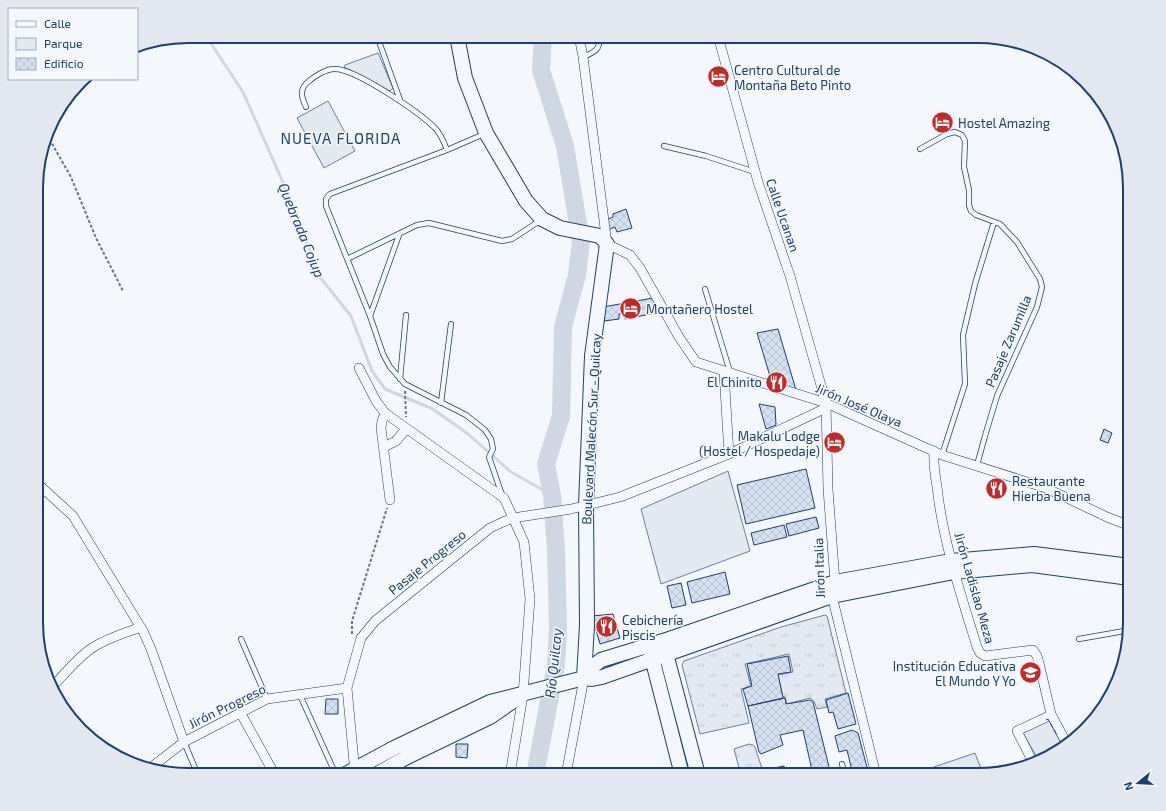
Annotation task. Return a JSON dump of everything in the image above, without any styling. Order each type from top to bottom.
[{"type":"main road","points":[[458,43],[465,78],[486,133],[526,201],[542,219],[560,228],[603,240]]},
{"type":"main road","name":"Boulevard Malecón Sur - Quilcay","points":[[578,680],[587,625],[586,505],[592,356],[603,240]]},
{"type":"main road","points":[[665,648],[835,582],[1034,554],[1064,563],[1123,576]]},
{"type":"main road","points":[[1064,563],[1123,566]]},
{"type":"main road","points":[[361,768],[490,702],[578,680],[601,660],[650,653],[832,596],[953,566]]},
{"type":"main road","points":[[665,648],[696,768]]},
{"type":"main road","points":[[650,653],[680,768]]},
{"type":"main road","points":[[387,768],[490,717],[529,693]]},
{"type":"street","name":"Boulevard Malecón Sur - Quilcay","points":[[580,43],[603,240]]},
{"type":"street","name":"Calle Ucanan","points":[[720,43],[755,172],[790,276],[826,406]]},
{"type":"street","name":"Jirón José Olaya","points":[[603,240],[630,255],[637,263],[679,337],[696,362],[826,406],[938,453],[1046,488],[1123,523]]},
{"type":"street","points":[[359,368],[376,401],[385,413],[504,498],[520,517],[530,599],[529,693],[512,768]]},
{"type":"street","points":[[727,373],[729,454]]},
{"type":"street","name":"Jirón José Olaya","points":[[571,509],[620,497],[729,454],[826,406]]},
{"type":"street","name":"Jirón Italia","points":[[826,406],[828,489],[835,582],[832,596],[874,768]]},
{"type":"street","points":[[385,413],[381,428],[390,500]]},
{"type":"street","points":[[384,447],[396,441],[406,429]]},
{"type":"street","name":"Jirón Ladislao Meza","points":[[938,453],[933,462],[939,509],[953,566],[977,647],[980,653],[985,656],[1033,650],[1039,663],[1051,715],[1064,739]]},
{"type":"street","points":[[43,488],[73,516],[141,626],[151,649],[184,742]]},
{"type":"street","name":"Pasaje Progreso","points":[[357,637],[375,620],[490,528],[520,517],[571,509]]},
{"type":"street","points":[[56,683],[92,648],[106,640],[141,626]]},
{"type":"street","points":[[351,768],[347,688],[357,637]]},
{"type":"street","name":"Boulevard Malecón Sur - Quilcay","points":[[567,768],[578,680]]},
{"type":"street","name":"Jirón Progreso","points":[[156,764],[184,742],[267,699],[347,688]]},
{"type":"street","points":[[240,712],[271,768]]},
{"type":"street","points":[[1031,758],[1017,731],[1051,715]]},
{"type":"lane","points":[[380,43],[400,100]]},
{"type":"lane","points":[[583,57],[594,53],[600,43]]},
{"type":"lane","points":[[306,107],[302,99],[301,91],[304,85],[314,77],[335,68],[372,84],[400,100],[435,128],[442,137],[447,150]]},
{"type":"lane","name":"Pasaje Zarumilla","points":[[920,149],[947,134],[955,132],[962,135],[964,141],[964,167],[969,190],[969,205],[971,211],[976,215],[1000,224],[1017,242],[1040,279],[1042,287],[1037,307],[997,396],[977,465]]},
{"type":"lane","points":[[486,133],[447,150],[330,194],[326,199],[326,206],[370,316],[383,354],[390,367],[405,384],[466,415],[485,430],[491,439],[493,449],[489,457],[504,498]]},
{"type":"lane","points":[[664,146],[706,156],[755,172]]},
{"type":"lane","points":[[346,259],[399,235],[417,225],[430,223],[502,241],[512,239],[542,219]]},
{"type":"lane","points":[[938,453],[965,384],[963,335],[975,284],[994,222]]},
{"type":"lane","points":[[370,316],[399,235]]},
{"type":"lane","points":[[705,289],[727,373]]},
{"type":"lane","points":[[400,379],[406,315]]},
{"type":"lane","points":[[441,402],[452,324]]},
{"type":"lane","points":[[1079,639],[1123,631]]},
{"type":"lane","points":[[241,639],[267,699]]},
{"type":"lane","points":[[300,694],[333,768]]},
{"type":"lane","points":[[184,742],[195,768]]},
{"type":"lane","points":[[842,764],[843,768]]},
{"type":"path","points":[[51,142],[71,177],[96,238],[123,291]]},
{"type":"path","points":[[405,394],[405,408]]},
{"type":"path","points":[[357,637],[352,621],[390,500]]},
{"type":"green space","points":[[378,53],[393,88],[390,91],[344,67],[345,65]]},
{"type":"green space","points":[[328,101],[355,151],[324,168],[297,118]]},
{"type":"green space","points":[[728,471],[750,551],[661,584],[641,509]]},
{"type":"green space","points":[[825,615],[827,616],[846,693],[825,699],[827,707],[817,709],[814,701],[810,698],[787,704],[785,697],[783,697],[778,675],[793,672],[789,654],[745,664],[751,686],[741,689],[749,723],[700,734],[682,665],[684,661],[781,627]]},
{"type":"green space","points":[[665,671],[689,768],[683,768],[659,672]]},
{"type":"green space","points":[[1048,719],[1061,743],[1036,756],[1023,733]]},
{"type":"green space","points":[[749,744],[753,745],[762,768],[739,768],[734,749]]},
{"type":"green space","points":[[975,753],[981,768],[978,768],[931,768]]},
{"type":"building","points":[[626,209],[632,228],[617,232],[615,227],[608,230],[606,220],[613,217],[613,214]]},
{"type":"building","name":"Montañero Hostel","points":[[653,298],[661,312],[625,319],[624,313],[619,314],[619,319],[604,321],[603,307]]},
{"type":"building","points":[[778,329],[796,390],[772,383],[757,333]]},
{"type":"building","points":[[759,404],[775,407],[776,425],[766,429]]},
{"type":"building","points":[[1104,429],[1112,433],[1108,443],[1100,440]]},
{"type":"building","points":[[806,469],[815,508],[746,524],[737,485]]},
{"type":"building","points":[[816,517],[819,528],[789,536],[786,524]]},
{"type":"building","points":[[784,525],[787,537],[754,545],[751,533]]},
{"type":"building","points":[[725,572],[730,594],[692,603],[687,582]]},
{"type":"building","points":[[681,583],[686,605],[672,608],[667,586]]},
{"type":"building","name":"Cebichería Piscis","points":[[613,614],[620,638],[600,644],[592,616]]},
{"type":"building","points":[[788,656],[791,672],[778,674],[783,698],[748,706],[743,689],[752,686],[747,664]]},
{"type":"building","points":[[848,693],[856,724],[838,729],[833,712],[829,713],[826,700]]},
{"type":"building","points":[[785,698],[786,704],[810,700],[813,702],[829,768],[811,768],[803,730],[780,735],[783,745],[761,754],[759,752],[748,706]]},
{"type":"building","points":[[326,699],[338,699],[338,714],[325,714]]},
{"type":"building","points":[[852,730],[858,733],[867,768],[851,768],[847,750],[839,752],[835,736]]},
{"type":"building","points":[[456,744],[468,744],[467,758],[456,757]]},
{"type":"building","points":[[784,766],[784,768],[774,768]]},
{"type":"waterway","name":"Quebrada Cojup","points":[[211,43],[243,92],[297,214],[319,276],[351,316],[372,371],[385,389],[433,409],[468,434],[511,472],[552,495]]},
{"type":"waterway","name":"Río Quilcay","points":[[536,768],[556,665],[558,628],[556,549],[552,495],[546,464],[561,416],[563,327],[577,275],[581,242],[565,146],[541,70],[543,43]]},
{"type":"fence","points":[[1046,720],[1048,719],[1057,735]]},
{"type":"place","name":"Centro Cultural de Montaña Beto Pinto","points":[[719,77]]},
{"type":"place","name":"Hostel Amazing","points":[[943,123]]},
{"type":"place","name":"Montañero Hostel","points":[[631,309]]},
{"type":"place","name":"El Chinito","points":[[777,382]]},
{"type":"place","name":"Makalu Lodge (Hostel / Hospedaje)","points":[[835,443]]},
{"type":"place","name":"Restaurante Hierba Buena","points":[[996,488]]},
{"type":"place","name":"Cebichería Piscis","points":[[606,627]]},
{"type":"place","name":"Institución Educativa El Mundo Y Yo","points":[[1031,673]]},
{"type":"district","name":"NUEVA FLORIDA","points":[[341,138]]}]
